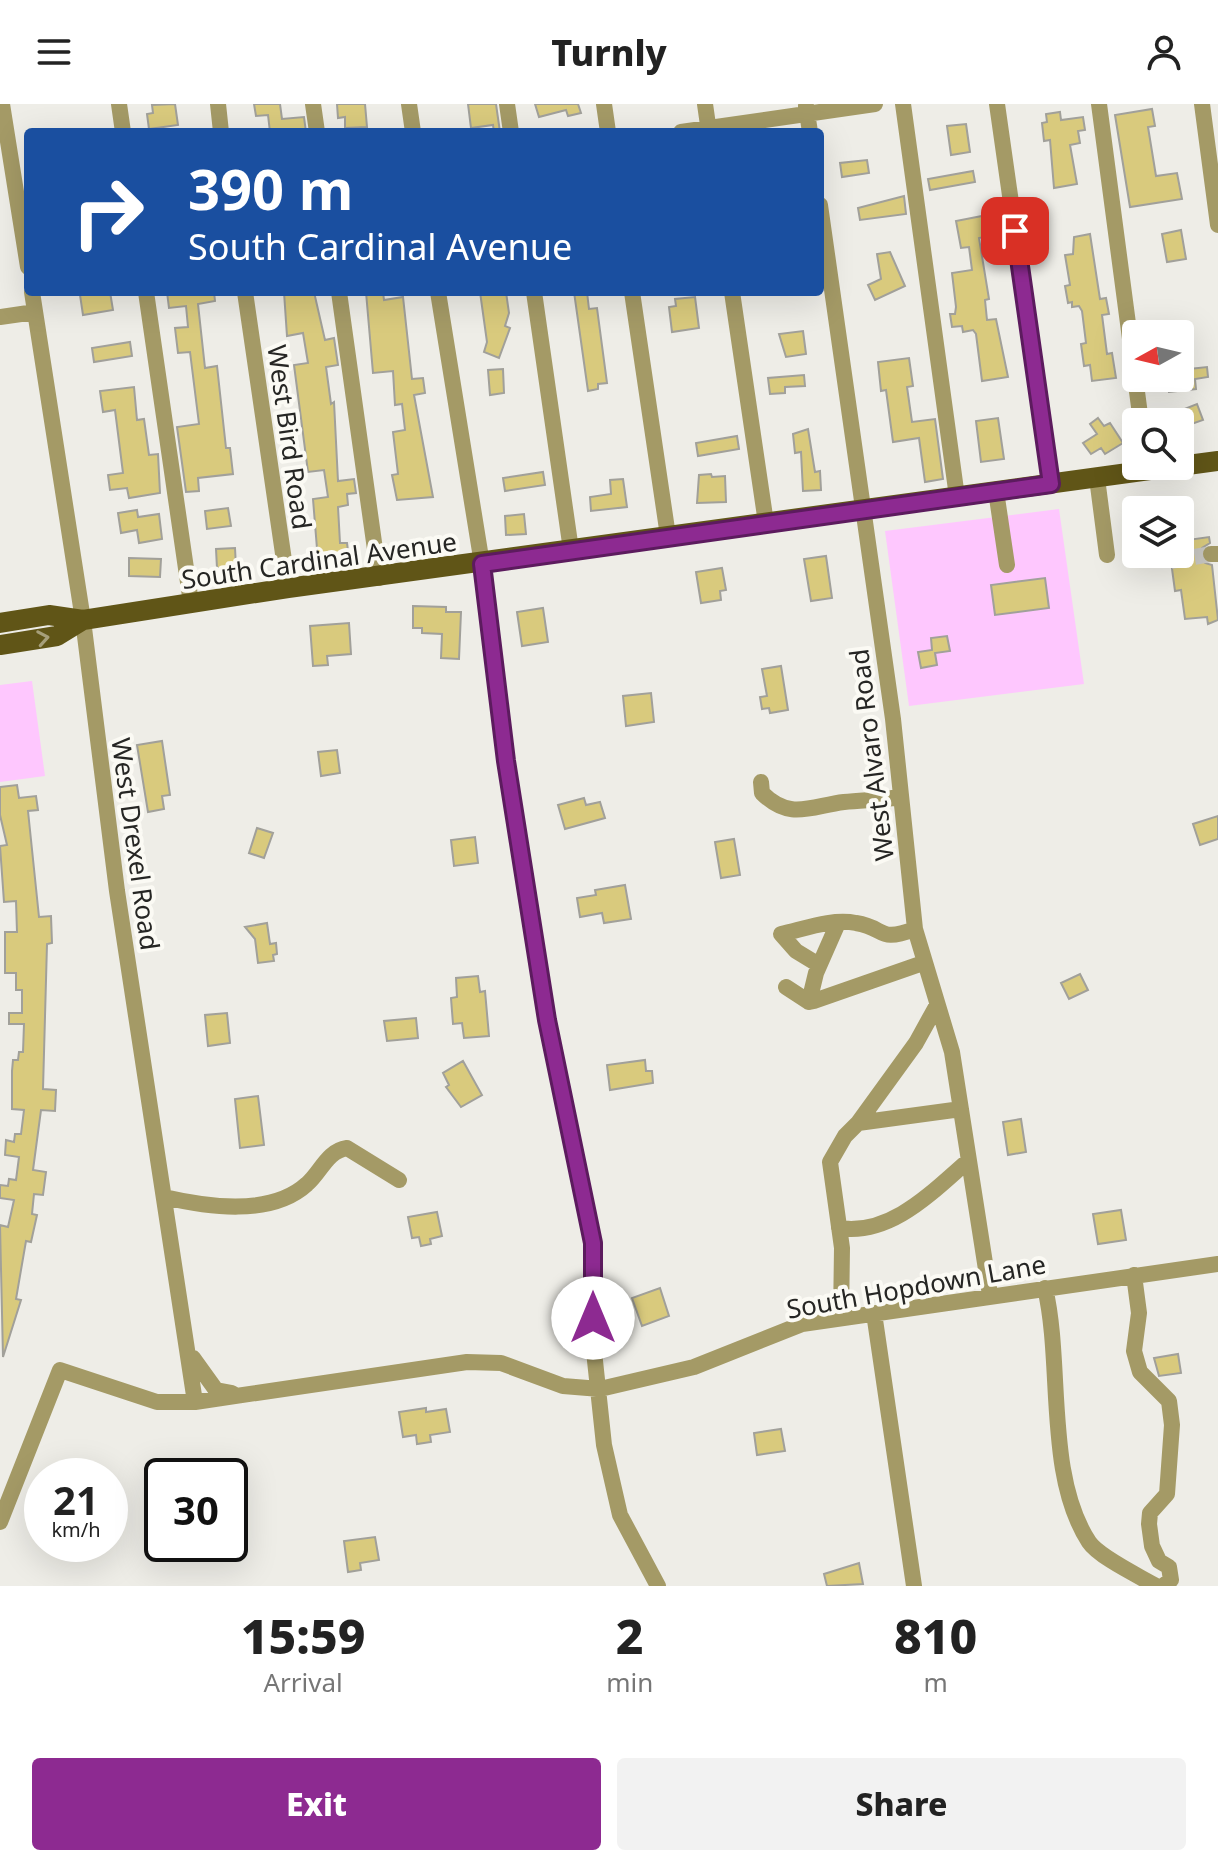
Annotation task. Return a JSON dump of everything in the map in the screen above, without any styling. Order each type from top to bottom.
[{"type":"main road","name":"South Cardinal Avenue","points":[[1194,464],[1218,461]]},
{"type":"main road","name":"South Cardinal Avenue","points":[[0,623],[49,615],[83,620],[288,588],[482,564],[1122,473]]},
{"type":"main road","name":"South Cardinal Avenue","points":[[0,645],[57,636],[83,620]]},
{"type":"street","points":[[2,104],[5,152],[24,222]]},
{"type":"street","points":[[119,104],[122,128]]},
{"type":"street","points":[[218,104],[221,128]]},
{"type":"street","points":[[313,104],[316,128]]},
{"type":"street","points":[[409,104],[412,128]]},
{"type":"street","points":[[507,104],[510,128]]},
{"type":"street","points":[[604,104],[607,128]]},
{"type":"street","points":[[705,104],[708,128]]},
{"type":"street","points":[[717,128],[806,109],[875,104]]},
{"type":"street","points":[[903,104],[957,497]]},
{"type":"street","points":[[997,104],[1051,484]]},
{"type":"street","points":[[1099,104],[1139,408]]},
{"type":"street","points":[[1202,104],[1218,225]]},
{"type":"street","name":"West Alvaro Road","points":[[824,233],[901,797],[915,929],[952,1052],[990,1295]]},
{"type":"street","name":"West Drexel Road","points":[[33,296],[83,620],[117,891],[195,1402]]},
{"type":"street","points":[[147,296],[191,603]]},
{"type":"street","name":"West Bird Road","points":[[246,296],[288,588]]},
{"type":"street","points":[[340,296],[379,578]]},
{"type":"street","points":[[439,296],[482,564],[506,761],[547,1020],[593,1243],[593,1342],[604,1445],[620,1515],[658,1586]]},
{"type":"street","points":[[535,296],[571,550]]},
{"type":"street","points":[[633,296],[668,536]]},
{"type":"street","points":[[733,296],[766,523]]},
{"type":"street","points":[[0,317],[35,312]]},
{"type":"street","points":[[1097,478],[1107,555]]},
{"type":"street","points":[[996,491],[1007,565]]},
{"type":"street","points":[[761,782],[762,793],[770,801],[798,813],[845,802],[901,797]]},
{"type":"street","points":[[809,1002],[819,965],[838,923]]},
{"type":"street","points":[[819,965],[796,951],[781,934],[838,923],[857,923],[887,937],[915,929]]},
{"type":"street","points":[[809,1002],[923,963]]},
{"type":"street","points":[[786,987],[809,1002]]},
{"type":"street","points":[[841,1318],[839,1228],[830,1162],[845,1136],[858,1123],[916,1043],[937,1005]]},
{"type":"street","points":[[858,1123],[961,1109]]},
{"type":"street","points":[[164,1197],[230,1208],[265,1202],[299,1191],[331,1154],[347,1148],[399,1180]]},
{"type":"street","points":[[839,1228],[860,1231],[892,1221],[969,1160]]},
{"type":"street","name":"South Hopdown Lane","points":[[0,1522],[60,1370],[157,1402],[195,1402],[467,1362],[501,1363],[563,1386],[600,1389],[694,1367],[802,1324],[1218,1264]]},
{"type":"street","points":[[1134,1275],[1139,1313],[1134,1351],[1140,1372],[1169,1401],[1172,1425],[1167,1494],[1150,1513],[1149,1524],[1152,1546],[1159,1561],[1169,1567],[1171,1580],[1163,1586]]},
{"type":"street","points":[[1045,1288],[1052,1315],[1058,1429],[1072,1503],[1090,1544],[1156,1586]]},
{"type":"street","points":[[874,1313],[914,1586]]},
{"type":"street","points":[[187,1345],[199,1369],[216,1390],[241,1395]]},
{"type":"shaded area","points":[[1059,509],[1084,684],[909,706],[885,531]]},
{"type":"shaded area","points":[[32,681],[45,776],[0,782],[0,685]]},
{"type":"building","points":[[175,104],[178,125],[149,128],[147,114],[153,113],[152,105]]},
{"type":"building","points":[[254,104],[280,104],[282,119],[304,117],[305,128],[270,128],[268,115],[256,116]]},
{"type":"building","points":[[337,104],[365,104],[367,127],[345,128],[345,117],[338,118]]},
{"type":"building","points":[[468,104],[496,104],[499,128],[493,128],[493,125],[471,128]]},
{"type":"building","points":[[535,104],[578,104],[581,113],[568,116],[566,110],[539,117]]},
{"type":"building","points":[[1152,109],[1155,126],[1148,127],[1156,176],[1177,173],[1182,199],[1130,207],[1115,115]]},
{"type":"building","points":[[1060,112],[1061,120],[1083,117],[1085,130],[1078,131],[1080,143],[1070,145],[1077,184],[1054,188],[1050,140],[1044,141],[1042,123],[1047,122],[1046,114]]},
{"type":"building","points":[[966,124],[970,152],[951,155],[947,126]]},
{"type":"building","points":[[867,160],[869,173],[842,177],[840,163]]},
{"type":"building","points":[[973,171],[975,182],[930,190],[928,179]]},
{"type":"building","points":[[904,196],[906,214],[860,220],[858,208]]},
{"type":"building","points":[[982,216],[985,237],[979,238],[989,299],[985,300],[987,320],[996,319],[1008,377],[982,381],[976,334],[973,330],[963,332],[962,326],[952,327],[950,314],[955,314],[956,307],[952,273],[972,270],[969,247],[961,248],[956,221]]},
{"type":"building","points":[[1181,230],[1186,259],[1167,262],[1162,234]]},
{"type":"building","points":[[1090,234],[1100,299],[1106,298],[1109,314],[1102,315],[1107,354],[1112,353],[1116,378],[1092,381],[1090,365],[1084,366],[1081,344],[1086,343],[1082,311],[1079,306],[1072,307],[1072,302],[1068,303],[1065,286],[1070,285],[1065,255],[1073,254],[1074,237]]},
{"type":"building","points":[[890,252],[905,286],[875,300],[868,285],[881,279],[877,254]]},
{"type":"building","points":[[80,296],[111,296],[113,310],[83,315]]},
{"type":"building","points":[[168,296],[214,296],[215,301],[198,304],[205,368],[217,366],[226,448],[230,448],[233,474],[198,478],[199,491],[186,492],[177,427],[199,424],[190,352],[178,353],[175,328],[188,327],[186,306],[169,308]]},
{"type":"building","points":[[284,296],[315,296],[325,340],[334,338],[338,365],[326,367],[331,404],[334,402],[338,481],[354,479],[356,493],[347,494],[348,505],[338,507],[340,543],[347,543],[349,559],[318,561],[313,499],[328,497],[324,470],[308,472],[294,365],[308,363],[303,333],[287,336]]},
{"type":"building","points":[[366,296],[384,296],[384,300],[403,297],[412,379],[423,378],[425,393],[414,395],[433,497],[397,500],[392,475],[398,474],[393,432],[405,430],[402,404],[395,405],[393,371],[373,373]]},
{"type":"building","points":[[481,296],[507,296],[509,313],[505,326],[510,328],[499,358],[484,352],[487,342]]},
{"type":"building","points":[[575,296],[587,296],[589,309],[597,308],[607,383],[598,384],[598,389],[588,391]]},
{"type":"building","points":[[695,297],[699,328],[672,332],[669,307],[676,306],[675,299]]},
{"type":"building","points":[[803,331],[806,354],[786,357],[779,334]]},
{"type":"building","points":[[130,342],[132,356],[94,362],[92,348]]},
{"type":"building","points":[[909,358],[913,386],[907,387],[912,422],[935,419],[943,479],[925,482],[919,438],[893,442],[886,390],[881,391],[878,362]]},
{"type":"building","points":[[1207,367],[1208,377],[1195,379],[1194,389],[1194,368]]},
{"type":"building","points":[[503,369],[504,393],[490,395],[488,370]]},
{"type":"building","points":[[804,375],[805,386],[785,387],[785,393],[770,394],[768,378]]},
{"type":"building","points":[[134,387],[137,420],[144,419],[149,455],[158,454],[160,493],[129,498],[127,488],[110,490],[108,475],[123,473],[115,410],[103,412],[100,391]]},
{"type":"building","points":[[1197,404],[1203,420],[1194,423],[1194,408],[1187,408]]},
{"type":"building","points":[[998,418],[1004,459],[981,462],[976,421]]},
{"type":"building","points":[[1098,418],[1104,426],[1110,423],[1122,444],[1105,454],[1101,448],[1091,454],[1083,443],[1097,434],[1090,424]]},
{"type":"building","points":[[808,429],[815,472],[820,471],[821,490],[803,491],[801,452],[795,453],[793,434]]},
{"type":"building","points":[[737,436],[739,449],[698,456],[696,443]]},
{"type":"building","points":[[543,472],[545,485],[505,491],[503,478]]},
{"type":"building","points":[[711,474],[712,477],[725,476],[726,502],[697,503],[699,475]]},
{"type":"building","points":[[623,479],[627,507],[591,511],[590,497],[611,494],[610,480]]},
{"type":"building","points":[[228,508],[231,526],[207,529],[205,511]]},
{"type":"building","points":[[137,510],[138,517],[159,514],[162,539],[139,543],[137,530],[121,533],[118,513]]},
{"type":"building","points":[[524,514],[526,534],[506,535],[505,516]]},
{"type":"building","points":[[1209,537],[1210,543],[1202,548],[1200,555],[1205,563],[1212,565],[1218,620],[1208,624],[1207,617],[1185,619],[1181,590],[1175,591],[1172,568],[1194,568],[1194,539]]},
{"type":"building","points":[[235,548],[236,567],[217,568],[216,549]]},
{"type":"building","points":[[826,556],[832,598],[811,601],[804,559]]},
{"type":"building","points":[[129,558],[161,559],[160,577],[129,576]]},
{"type":"building","points":[[722,568],[726,590],[720,591],[721,600],[701,603],[696,572]]},
{"type":"building","points":[[1045,578],[1049,608],[995,615],[991,585]]},
{"type":"building","points":[[413,606],[446,607],[446,612],[461,612],[459,659],[441,658],[442,634],[422,633],[422,628],[413,628]]},
{"type":"building","points":[[543,608],[548,642],[522,646],[517,612]]},
{"type":"building","points":[[349,623],[351,654],[327,656],[328,665],[313,666],[310,626]]},
{"type":"building","points":[[947,636],[950,651],[935,653],[937,665],[921,668],[918,652],[932,650],[931,638]]},
{"type":"building","points":[[781,666],[788,710],[770,713],[769,708],[762,709],[760,697],[767,696],[762,669]]},
{"type":"building","points":[[651,693],[654,722],[626,726],[623,696]]},
{"type":"building","points":[[162,741],[170,795],[162,796],[164,809],[148,812],[137,745]]},
{"type":"building","points":[[337,750],[340,773],[321,776],[318,752]]},
{"type":"building","points":[[17,785],[19,798],[36,796],[38,810],[28,811],[39,917],[51,916],[52,943],[47,944],[43,1089],[56,1090],[55,1111],[41,1110],[33,1170],[46,1172],[43,1195],[34,1194],[32,1214],[37,1215],[31,1242],[26,1241],[16,1299],[21,1300],[3,1357],[0,1225],[8,1227],[14,1200],[0,1198],[0,1185],[8,1186],[9,1179],[16,1180],[19,1157],[5,1155],[6,1140],[14,1142],[15,1134],[21,1134],[24,1110],[12,1109],[12,1071],[13,1060],[18,1060],[19,1052],[23,1052],[24,1024],[9,1024],[9,1013],[22,1013],[22,990],[16,990],[16,973],[5,973],[5,932],[17,932],[16,901],[4,902],[0,846],[7,845],[0,815],[0,787]]},
{"type":"building","points":[[584,798],[586,805],[600,802],[605,818],[565,829],[558,805]]},
{"type":"building","points":[[1218,816],[1218,839],[1200,845],[1193,824]]},
{"type":"building","points":[[257,828],[273,833],[264,858],[249,853]]},
{"type":"building","points":[[475,837],[478,863],[454,866],[451,840]]},
{"type":"building","points":[[734,839],[740,875],[721,878],[715,842]]},
{"type":"building","points":[[625,885],[631,919],[604,923],[602,913],[580,917],[577,898],[596,895],[595,890]]},
{"type":"building","points":[[267,923],[270,944],[276,943],[277,954],[273,955],[274,961],[258,963],[255,939],[245,927]]},
{"type":"building","points":[[1080,974],[1088,990],[1069,999],[1061,983]]},
{"type":"building","points":[[478,976],[480,992],[485,991],[489,1036],[464,1038],[462,1023],[453,1024],[451,998],[457,997],[456,978]]},
{"type":"building","points":[[227,1013],[230,1043],[208,1046],[205,1015]]},
{"type":"building","points":[[416,1018],[418,1038],[387,1041],[384,1021]]},
{"type":"building","points":[[645,1060],[646,1071],[652,1071],[653,1083],[610,1090],[607,1065]]},
{"type":"building","points":[[463,1061],[482,1095],[461,1107],[446,1087],[449,1085],[443,1073]]},
{"type":"building","points":[[258,1096],[264,1145],[240,1148],[235,1099]]},
{"type":"building","points":[[1021,1119],[1026,1152],[1008,1155],[1003,1122]]},
{"type":"building","points":[[1121,1210],[1126,1240],[1098,1244],[1093,1214]]},
{"type":"building","points":[[437,1212],[442,1236],[430,1239],[431,1244],[421,1246],[419,1237],[412,1238],[408,1217]]},
{"type":"building","points":[[660,1288],[669,1316],[642,1326],[632,1298]]},
{"type":"building","points":[[1178,1354],[1181,1373],[1159,1376],[1154,1358]]},
{"type":"building","points":[[426,1408],[426,1412],[446,1409],[450,1432],[430,1435],[431,1442],[417,1444],[416,1435],[403,1437],[399,1412]]},
{"type":"building","points":[[781,1429],[785,1451],[757,1455],[754,1433]]},
{"type":"building","points":[[375,1537],[379,1560],[360,1563],[361,1570],[348,1572],[344,1541]]},
{"type":"building","points":[[859,1563],[863,1584],[827,1586],[824,1574]]},
{"type":"tunnel","points":[[1194,557],[1211,554]]},
{"type":"route","points":[[593,1318],[593,1243],[547,1020],[506,761],[482,564],[1051,484],[1015,231]]}]
